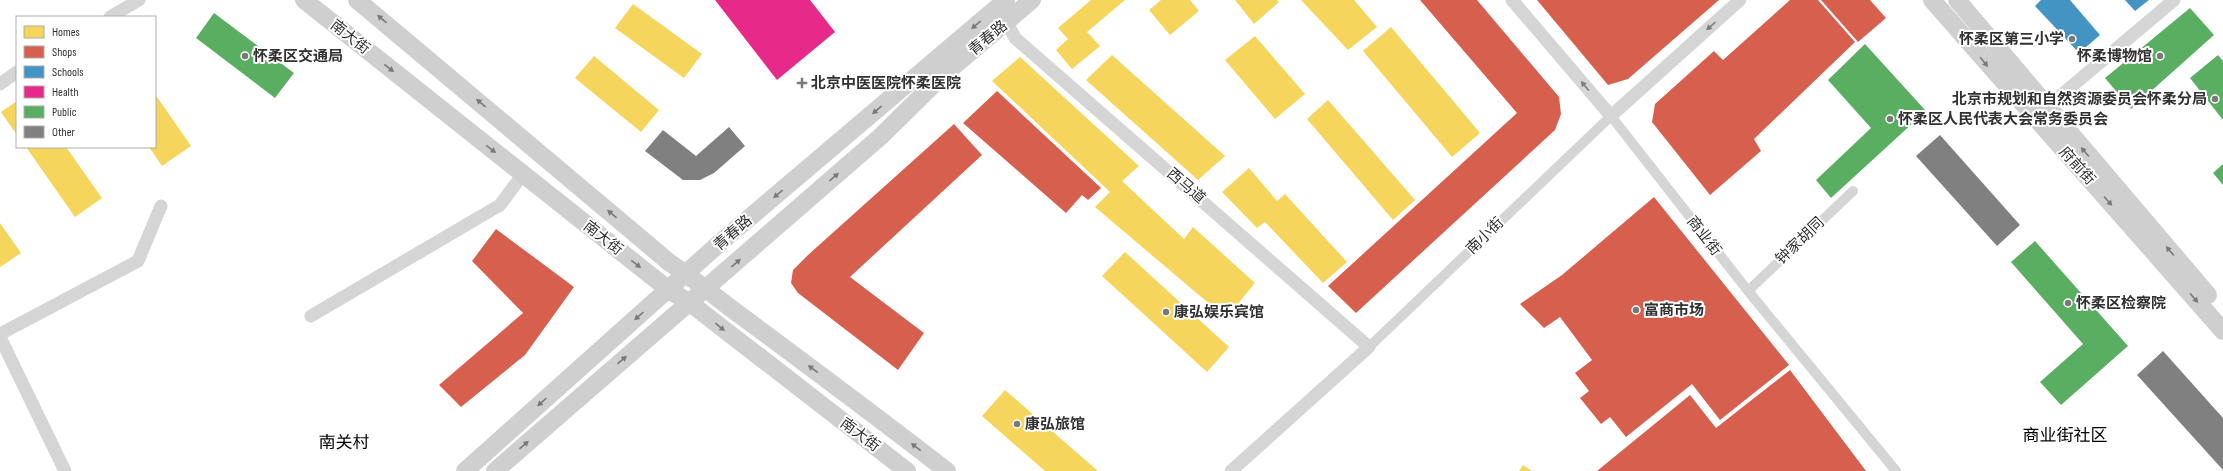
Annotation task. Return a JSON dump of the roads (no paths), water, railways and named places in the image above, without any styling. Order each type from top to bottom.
[{"type":"main road","name":"南大街","points":[[304,0],[669,290],[690,303],[907,471]]},
{"type":"main road","name":"南大街","points":[[357,0],[670,263],[707,288],[730,308],[847,394],[947,471]]},
{"type":"main road","name":"青春路","points":[[464,471],[686,274],[1006,0]]},
{"type":"main road","name":"青春路","points":[[495,471],[880,137],[941,77],[1032,0]]},
{"type":"main road","name":"府前街","points":[[1932,0],[2223,331]]},
{"type":"main road","name":"府前街","points":[[1956,0],[2046,108],[2223,312]]},
{"type":"street","points":[[112,16],[139,0]]},
{"type":"street","name":"商业街","points":[[1512,0],[1611,116],[1748,291],[1896,471]]},
{"type":"street","name":"南小街","points":[[1231,471],[1369,347],[1611,116],[1740,0]]},
{"type":"street","points":[[2046,108],[2174,0]]},
{"type":"street","name":"西马道","points":[[1007,22],[1015,38],[1369,347]]},
{"type":"street","points":[[0,84],[16,73]]},
{"type":"street","points":[[311,316],[500,205],[523,174]]},
{"type":"street","name":"钟家胡同","points":[[1748,291],[1853,191]]},
{"type":"street","points":[[0,334],[138,261],[161,206]]},
{"type":"street","points":[[0,337],[65,471]]},
{"type":"place","name":"怀柔区第三小学","points":[[2072,39]]},
{"type":"place","name":"怀柔区交通局","points":[[245,56]]},
{"type":"place","name":"怀柔博物馆","points":[[2160,56]]},
{"type":"place","name":"北京中医医院怀柔医院","points":[[802,83]]},
{"type":"place","name":"北京市规划和自然资源委员会怀柔分局","points":[[2215,99]]},
{"type":"place","name":"怀柔区人民代表大会常务委员会","points":[[1890,119]]},
{"type":"place","name":"怀柔区检察院","points":[[2068,303]]},
{"type":"place","name":"富商市场","points":[[1636,310]]},
{"type":"place","name":"康弘娱乐宾馆","points":[[1166,312]]},
{"type":"place","name":"康弘旅馆","points":[[1017,424]]},
{"type":"district","name":"商业街社区","points":[[2065,436]]},
{"type":"district","name":"南关村","points":[[344,443]]}]
